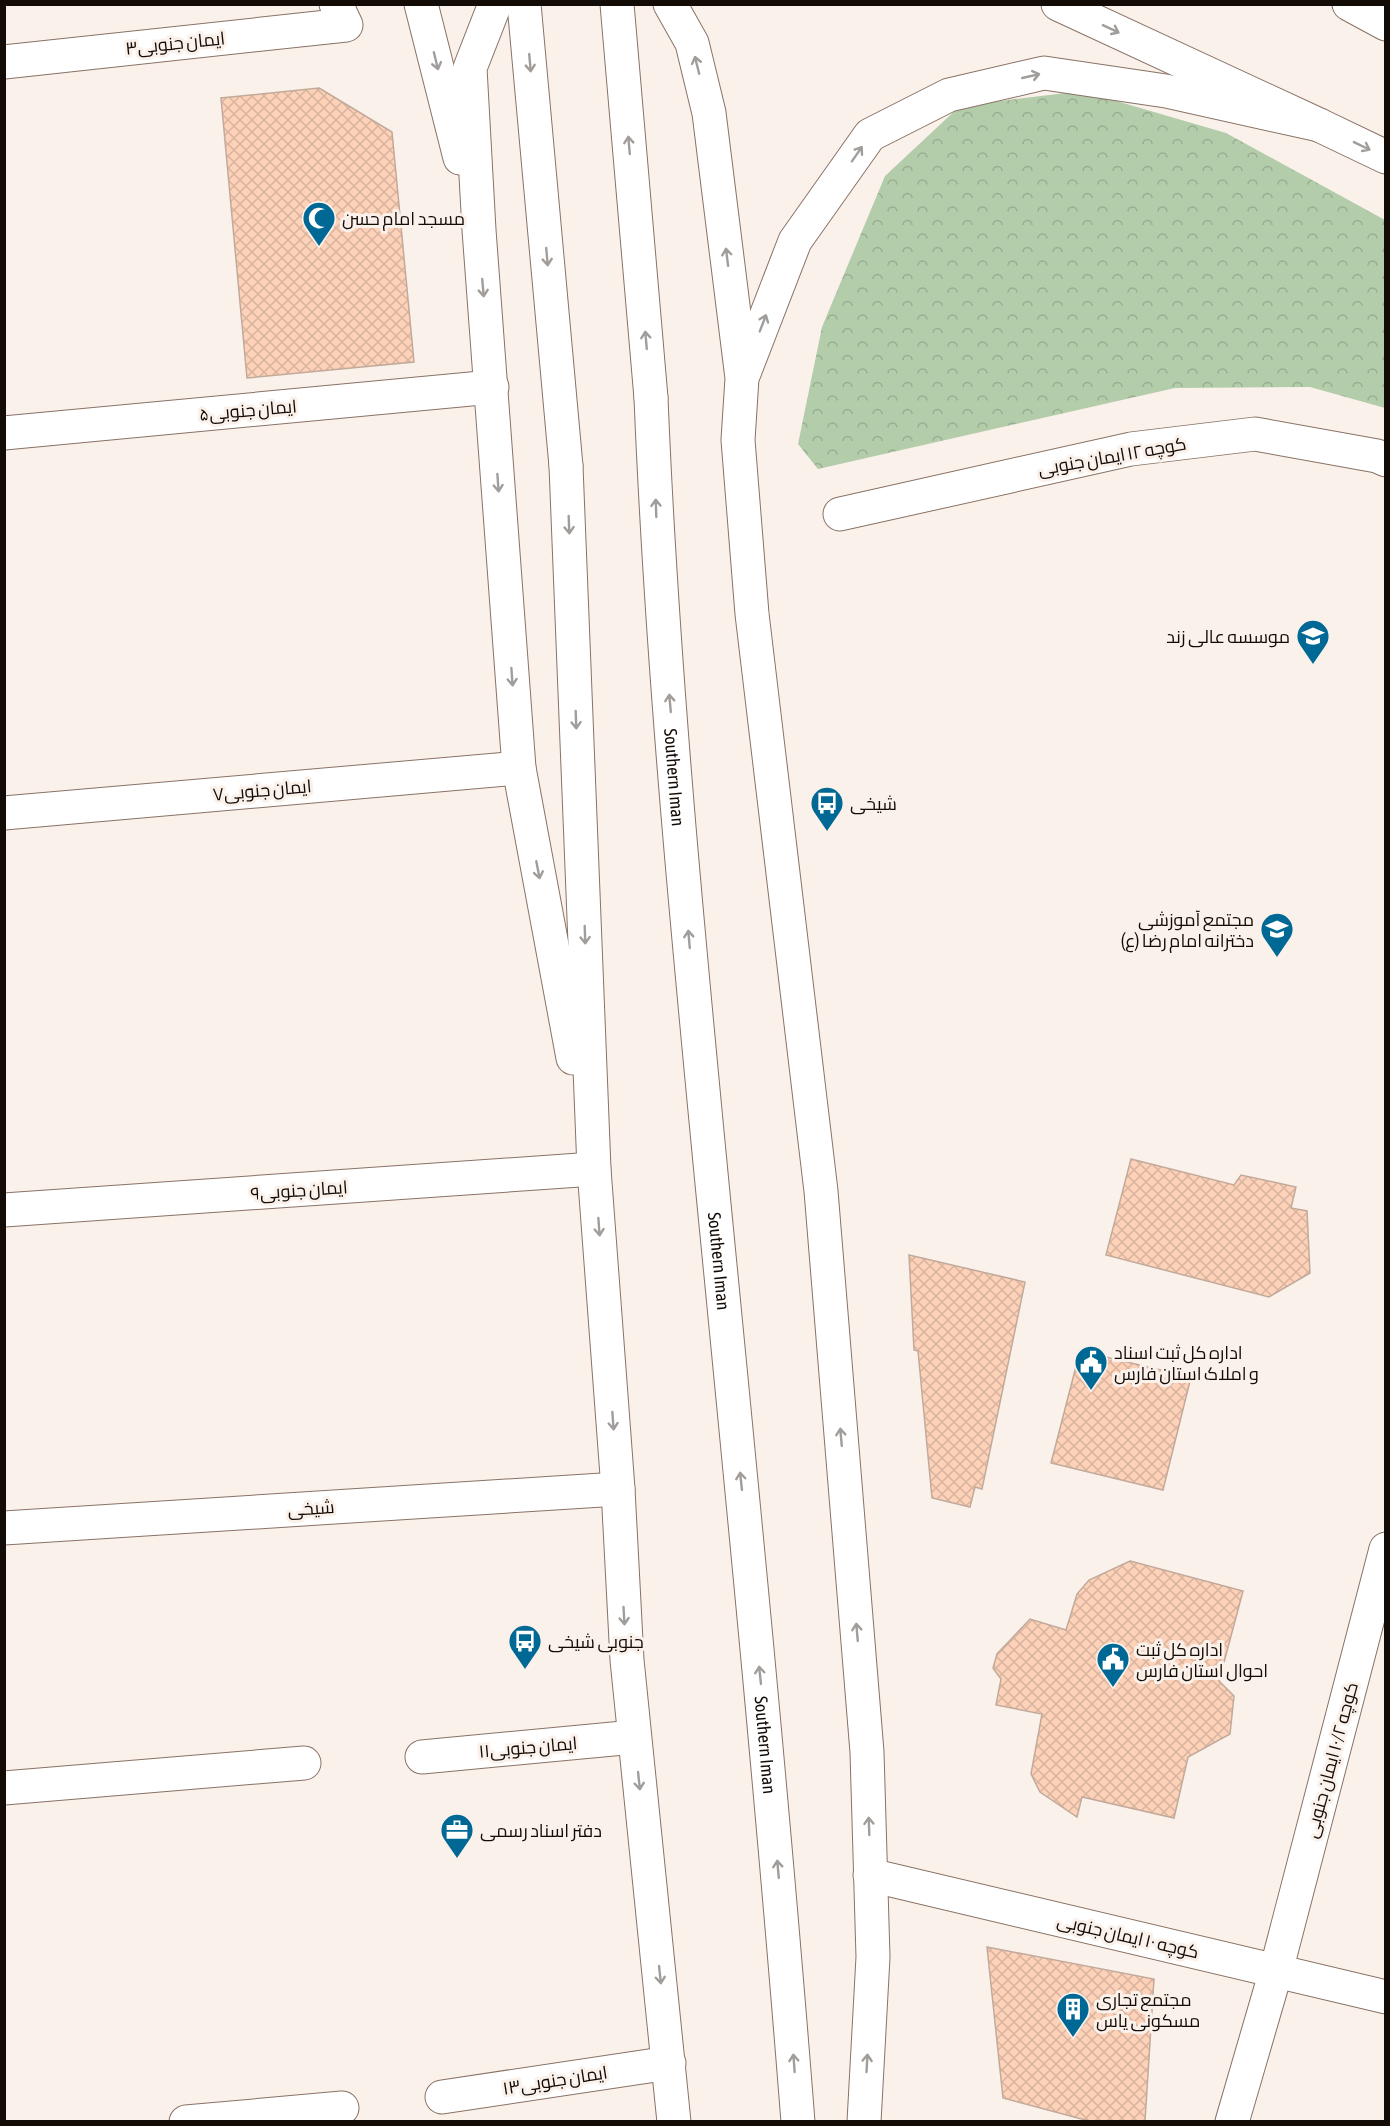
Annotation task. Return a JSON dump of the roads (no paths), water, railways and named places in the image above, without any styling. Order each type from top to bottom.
[{"type":"main road","points":[[421,4],[478,230]]},
{"type":"main road","points":[[495,4],[470,68],[478,230],[492,387],[519,768],[594,1168]]},
{"type":"main road","points":[[525,4],[566,466],[594,1168],[618,1489],[627,1660],[674,2121]]},
{"type":"main road","name":"Southern Iman","points":[[617,4],[651,398],[657,545],[693,985],[778,1862],[798,2121]]},
{"type":"main road","points":[[670,4],[692,43],[709,113],[742,378],[738,440],[752,614],[821,1191],[867,1752],[873,1957],[864,2121]]},
{"type":"main road","points":[[1058,4],[1386,157]]},
{"type":"main road","points":[[1349,4],[1386,24]]},
{"type":"main road","name":"ایمان جنوبی۳","points":[[4,62],[341,15]]},
{"type":"main road","points":[[742,378],[795,241],[870,135],[949,95],[1044,74],[1166,91],[1318,124]]},
{"type":"main road","name":"ایمان جنوبی۵","points":[[4,433],[492,387]]},
{"type":"main road","name":"کوچه ۱۲ ایمان جنوبی","points":[[840,513],[1131,449],[1255,434],[1377,456],[1386,460]]},
{"type":"main road","name":"ایمان جنوبی۷","points":[[4,813],[519,768]]},
{"type":"main road","name":"ایمان جنوبی۹","points":[[4,1210],[594,1168]]},
{"type":"main road","name":"شیخی","points":[[4,1528],[618,1489]]},
{"type":"main road","name":"کوچه ۱۰/۲ ایمان جنوبی","points":[[1232,2121],[1276,1971],[1386,1549]]},
{"type":"main road","name":"ایمان جنوبی۱۱","points":[[422,1757],[634,1737]]},
{"type":"main road","points":[[4,1788],[304,1763]]},
{"type":"main road","name":"کوچه ۱۰ ایمان جنوبی","points":[[870,1875],[1386,1997]]},
{"type":"main road","name":"ایمان جنوبی۱۳","points":[[442,2097],[669,2063]]},
{"type":"main road","points":[[186,2121],[342,2108]]},
{"type":"place","name":"مسجد امام حسن","points":[[319,247]]},
{"type":"place","name":"موسسه عالی زند","points":[[1313,665]]},
{"type":"place","name":"شیخی","points":[[827,832]]},
{"type":"place","name":"مجتمع آموزشی دخترانه امام رضا (ع)","points":[[1277,958]]},
{"type":"place","name":"اداره کل ثبت اسناد و املاک استان فارس","points":[[1091,1391]]},
{"type":"place","name":"جنوبی شیخی","points":[[525,1670]]},
{"type":"place","name":"اداره کل ثبت احوال استان فارس","points":[[1113,1688]]},
{"type":"place","name":"دفتر اسناد رسمی","points":[[457,1859]]},
{"type":"place","name":"مجتمع تجاری مسکونی یاس","points":[[1073,2038]]}]
